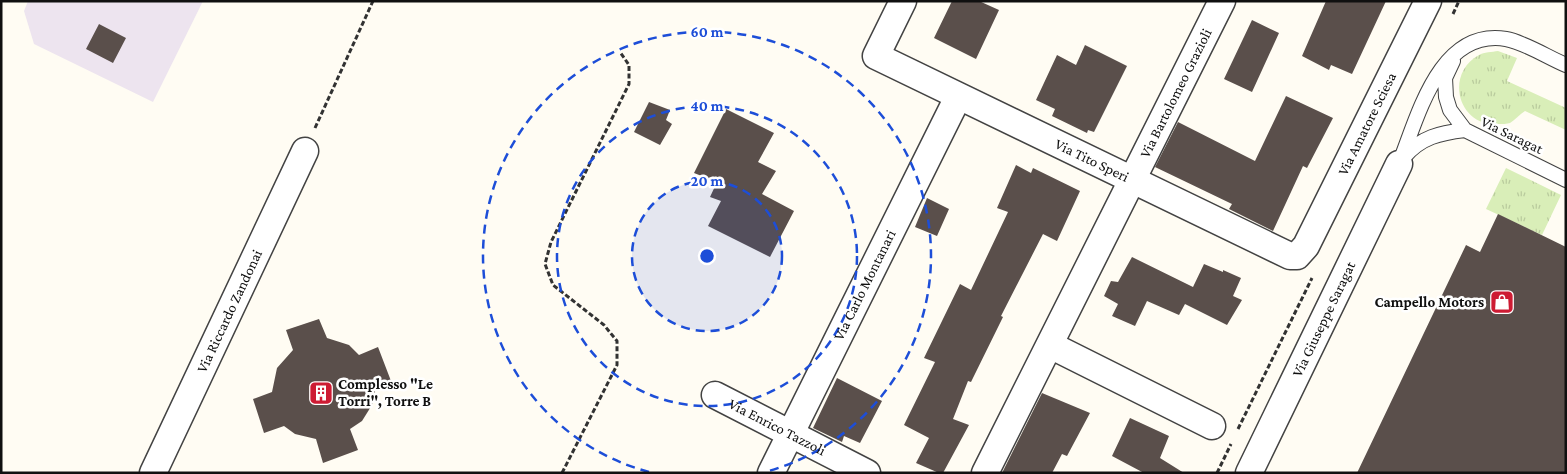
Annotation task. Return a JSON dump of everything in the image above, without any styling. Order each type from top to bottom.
[{"type":"street","name":"Via Tito Speri","points":[[903,1],[876,56],[958,98],[1290,256],[1297,256],[1306,246]]},
{"type":"street","name":"Via Bartolomeo Grazioli","points":[[985,473],[1222,1]]},
{"type":"street","name":"Via Amatore Sciesa","points":[[1306,246],[1428,1]]},
{"type":"street","name":"Via Carlo Montanari","points":[[771,473],[958,98]]},
{"type":"street","name":"Via Riccardo Zandonai","points":[[153,473],[305,151]]},
{"type":"street","name":"Via Giuseppe Saragat","points":[[1249,473],[1399,164]]},
{"type":"street","points":[[1050,346],[1212,426]]},
{"type":"street","name":"Via Enrico Tazzoli","points":[[715,395],[867,473]]},
{"type":"lane","points":[[1399,164],[1433,78],[1442,64],[1459,51],[1475,42],[1492,37],[1509,39],[1566,65]]},
{"type":"lane","name":"Via Saragat","points":[[1459,51],[1445,78],[1446,98],[1450,110],[1465,130],[1566,180]]},
{"type":"lane","points":[[1399,164],[1412,148],[1428,137],[1465,130]]},
{"type":"path","points":[[305,151],[373,1]]},
{"type":"path","points":[[562,473],[617,365],[617,342],[604,325],[553,285],[545,264],[551,242],[629,84],[629,65],[620,52]]},
{"type":"shaded area","points":[[28,1],[203,1],[153,102],[34,44],[24,11]]},
{"type":"green space","points":[[1498,51],[1517,58],[1507,81],[1566,108],[1566,130],[1525,111],[1510,123],[1499,124],[1485,123],[1474,118],[1465,109],[1460,98],[1459,86],[1462,74],[1468,64],[1479,55]]},
{"type":"green space","points":[[1506,168],[1561,195],[1542,235],[1486,209]]},
{"type":"building","points":[[952,1],[979,1],[999,10],[976,59],[934,38]]},
{"type":"building","points":[[1326,1],[1386,1],[1352,74],[1331,65],[1329,70],[1302,56]]},
{"type":"building","points":[[1252,20],[1279,33],[1252,92],[1224,79]]},
{"type":"building","points":[[99,24],[126,38],[113,63],[86,49]]},
{"type":"building","points":[[1085,45],[1127,66],[1094,132],[1088,130],[1087,133],[1052,116],[1055,109],[1036,100],[1057,55],[1076,65]]},
{"type":"building","points":[[1286,96],[1333,118],[1307,168],[1303,166],[1273,231],[1229,209],[1232,204],[1155,167],[1178,122],[1255,161]]},
{"type":"building","points":[[649,102],[670,110],[666,120],[672,124],[660,145],[634,132]]},
{"type":"building","points":[[726,109],[774,133],[758,162],[776,171],[762,194],[794,211],[770,257],[708,226],[721,201],[710,197],[717,182],[694,173]]},
{"type":"building","points":[[1016,165],[1031,173],[1033,168],[1080,191],[1057,241],[1043,234],[1001,316],[1003,317],[971,382],[968,381],[953,419],[969,425],[943,473],[939,473],[916,463],[929,438],[904,425],[935,362],[924,358],[960,284],[971,290],[1008,212],[997,208]]},
{"type":"building","points":[[927,198],[949,209],[937,236],[915,227]]},
{"type":"building","points":[[1498,214],[1566,247],[1566,473],[1357,473],[1466,245],[1480,252]]},
{"type":"building","points":[[1132,257],[1193,287],[1204,264],[1223,272],[1223,270],[1241,278],[1233,296],[1242,300],[1227,325],[1185,304],[1179,315],[1147,301],[1135,326],[1112,316],[1118,304],[1104,296],[1111,281],[1118,282]]},
{"type":"building","name":"Complesso \"Le Torri\", Torre B","points":[[319,319],[327,338],[349,345],[359,355],[378,347],[391,381],[376,386],[372,405],[362,421],[350,429],[358,450],[323,463],[316,439],[295,434],[284,426],[264,433],[253,399],[272,392],[277,368],[293,350],[286,330]]},
{"type":"building","points":[[837,378],[882,401],[860,443],[844,436],[842,442],[813,428]]},
{"type":"building","points":[[1042,393],[1090,413],[1067,456],[1062,454],[1052,473],[1002,473]]},
{"type":"building","points":[[1130,418],[1169,436],[1160,458],[1184,473],[1144,473],[1112,456]]},
{"type":"place","name":"Campello Motors","points":[[1502,302]]},
{"type":"place","name":"Complesso \"Le Torri\", Torre B","points":[[321,393]]}]
